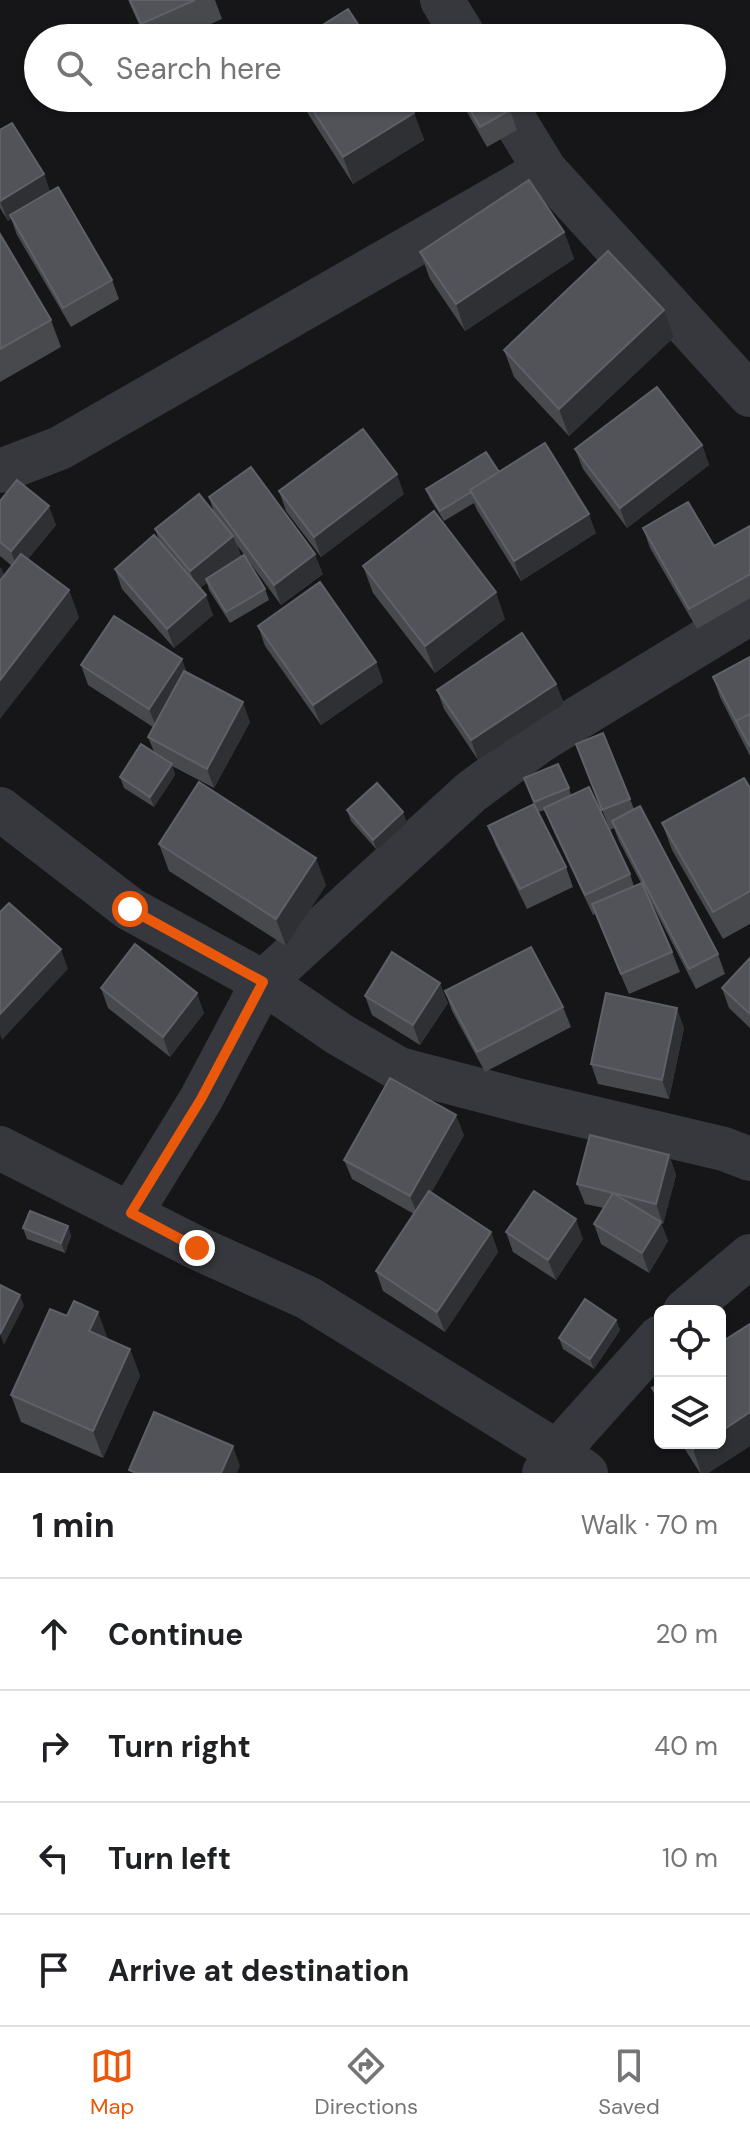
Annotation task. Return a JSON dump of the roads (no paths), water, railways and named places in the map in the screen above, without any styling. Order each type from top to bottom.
[{"type":"street","points":[[442,0],[457,24]]},
{"type":"street","points":[[510,112],[545,170],[750,395]]},
{"type":"street","points":[[0,471],[60,448],[545,170]]},
{"type":"street","points":[[131,1213],[201,1099],[263,982],[471,792],[540,741],[750,613]]},
{"type":"street","points":[[0,809],[130,909],[263,982],[339,1034],[399,1069],[724,1149],[750,1159]]},
{"type":"street","points":[[0,1148],[197,1248],[308,1298],[562,1466],[654,1345]]},
{"type":"street","points":[[692,1305],[750,1256]]}]
